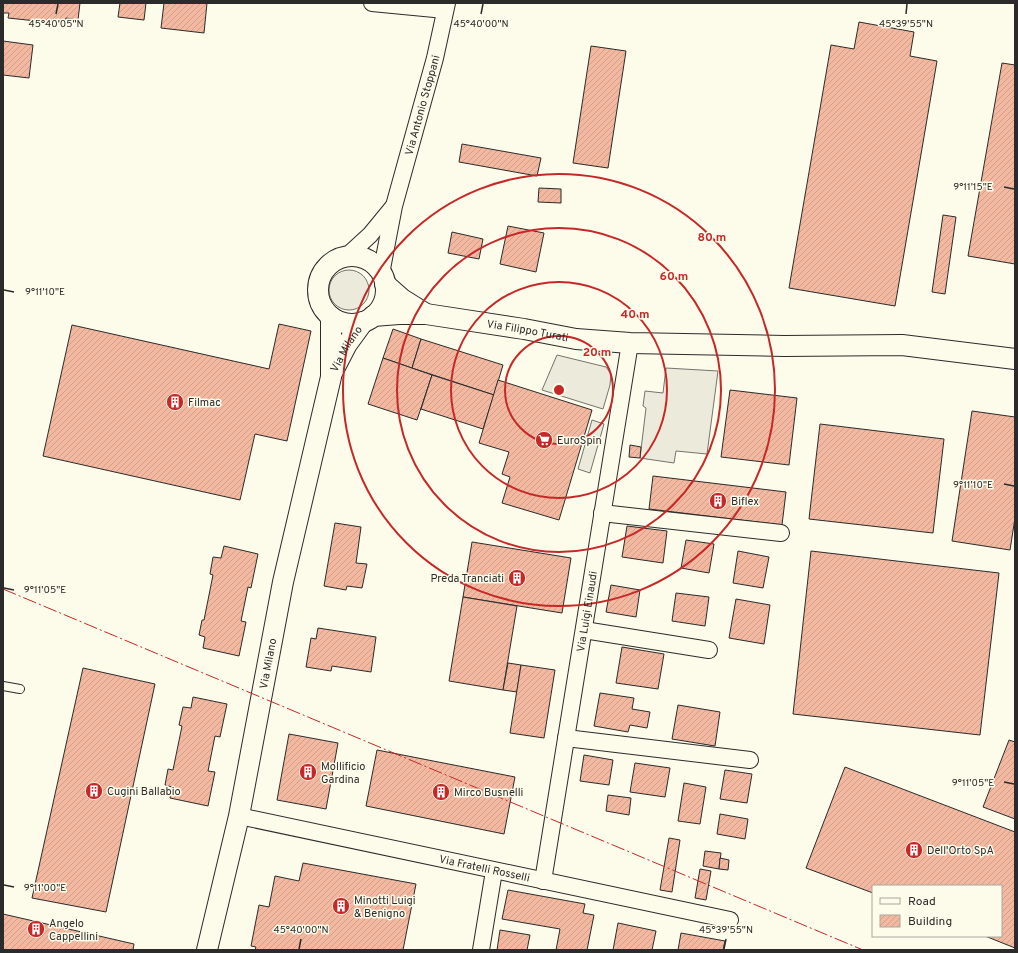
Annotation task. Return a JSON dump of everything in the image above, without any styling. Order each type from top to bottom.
[{"type":"street","points":[[372,3],[446,7]]},
{"type":"street","name":"Via Antonio Stoppani","points":[[383,279],[394,206],[435,58],[446,7]]},
{"type":"street","name":"Via Antonio Stoppani","points":[[346,257],[370,235],[394,206]]},
{"type":"street","points":[[346,257],[357,257],[366,260],[375,266],[383,279],[384,300],[380,308],[368,319],[352,324],[341,322],[331,317],[324,309],[319,299],[318,288],[321,277],[327,267],[336,260],[346,257]]},
{"type":"street","name":"Via Filippo Turati","points":[[383,279],[402,300],[426,314]]},
{"type":"street","name":"Via Filippo Turati","points":[[368,319],[399,314],[426,314],[524,329],[576,339],[630,343],[784,346],[902,345],[1015,359]]},
{"type":"street","name":"Via Milano","points":[[331,317],[331,377]]},
{"type":"street","name":"Via Milano","points":[[206,950],[239,816],[283,582],[331,377],[347,344],[368,319]]},
{"type":"street","name":"Via Luigi Einaudi","points":[[543,881],[630,343]]},
{"type":"street","points":[[602,513],[781,533]]},
{"type":"street","points":[[584,630],[709,650]]},
{"type":"street","points":[[566,738],[750,760]]},
{"type":"street","name":"Via Fratelli Rosselli","points":[[239,816],[730,920]]},
{"type":"street","points":[[481,950],[494,871]]},
{"type":"lane","points":[[3,686],[20,689]]},
{"type":"shaded area","points":[[353,270],[360,273],[366,279],[369,290],[368,298],[360,307],[353,310],[345,310],[338,307],[330,298],[329,286],[332,279],[341,271]]},
{"type":"shaded area","points":[[557,355],[606,367],[611,374],[610,385],[603,409],[542,390]]},
{"type":"shaded area","points":[[666,368],[718,371],[707,454],[676,451],[674,463],[640,458],[646,408],[643,406],[645,391],[663,393]]},
{"type":"shaded area","points":[[592,420],[604,424],[590,473],[578,469]]},
{"type":"building","points":[[3,3],[80,3],[78,20],[66,18],[65,24],[8,18],[9,13],[3,13]]},
{"type":"building","points":[[120,3],[146,3],[144,20],[118,17]]},
{"type":"building","points":[[164,3],[207,3],[204,33],[161,28]]},
{"type":"building","points":[[859,22],[914,32],[910,56],[937,61],[895,306],[789,288],[831,45],[854,49]]},
{"type":"building","points":[[3,41],[33,45],[29,78],[3,75]]},
{"type":"building","points":[[591,46],[626,51],[608,168],[573,163]]},
{"type":"building","points":[[1002,63],[1015,65],[1015,264],[968,256]]},
{"type":"building","points":[[462,144],[541,158],[537,176],[459,162]]},
{"type":"building","points":[[539,188],[561,189],[561,203],[538,202]]},
{"type":"building","points":[[943,215],[956,217],[945,294],[932,292]]},
{"type":"building","points":[[508,226],[544,233],[536,272],[500,264]]},
{"type":"building","points":[[452,232],[483,239],[479,259],[448,253]]},
{"type":"building","name":"Filmac","points":[[279,324],[311,331],[287,441],[255,434],[240,500],[43,456],[72,325],[269,369]]},
{"type":"building","points":[[393,329],[421,339],[412,368],[383,358]]},
{"type":"building","points":[[421,339],[503,365],[494,395],[412,368]]},
{"type":"building","points":[[383,358],[432,375],[417,420],[368,404]]},
{"type":"building","points":[[432,375],[494,395],[483,429],[421,409]]},
{"type":"building","points":[[498,380],[592,410],[559,520],[502,503],[510,477],[502,474],[509,452],[479,443]]},
{"type":"building","points":[[730,390],[797,398],[789,465],[721,457]]},
{"type":"building","points":[[972,411],[1015,417],[1015,518],[1010,550],[952,541]]},
{"type":"building","points":[[820,424],[944,439],[933,533],[809,519]]},
{"type":"building","points":[[630,445],[641,447],[640,458],[629,457]]},
{"type":"building","name":"Biflex","points":[[653,476],[786,492],[782,525],[649,509]]},
{"type":"building","points":[[335,523],[361,527],[356,563],[367,564],[362,588],[347,586],[346,590],[324,586]]},
{"type":"building","points":[[627,526],[667,531],[663,563],[622,557]]},
{"type":"building","points":[[686,540],[714,544],[709,573],[681,568]]},
{"type":"building","name":"Preda Tranciati","points":[[472,542],[571,558],[562,613],[463,597]]},
{"type":"building","points":[[224,546],[258,554],[251,588],[248,587],[241,621],[246,622],[239,656],[203,648],[205,637],[199,635],[202,620],[204,620],[213,575],[210,574],[213,557],[221,558]]},
{"type":"building","points":[[738,551],[769,557],[763,588],[733,583]]},
{"type":"building","points":[[811,551],[999,573],[980,735],[793,714]]},
{"type":"building","points":[[611,585],[640,590],[636,617],[606,612]]},
{"type":"building","points":[[676,593],[709,597],[705,626],[672,621]]},
{"type":"building","points":[[463,597],[517,606],[503,690],[449,681]]},
{"type":"building","points":[[736,599],[770,605],[764,644],[729,638]]},
{"type":"building","points":[[318,628],[376,637],[371,672],[332,666],[331,671],[306,667],[311,638],[316,639]]},
{"type":"building","points":[[622,647],[664,654],[658,689],[616,683]]},
{"type":"building","points":[[508,663],[521,665],[517,692],[503,690]]},
{"type":"building","points":[[521,665],[555,670],[544,738],[510,733]]},
{"type":"building","name":"Cugini Ballabio","points":[[83,668],[155,684],[106,912],[32,898]]},
{"type":"building","points":[[600,693],[634,698],[632,709],[650,712],[647,728],[630,725],[628,732],[594,726]]},
{"type":"building","points":[[193,697],[227,704],[220,737],[215,736],[208,771],[215,772],[208,806],[170,798],[172,787],[165,785],[168,769],[173,770],[182,726],[179,725],[183,707],[191,708]]},
{"type":"building","points":[[678,705],[720,712],[715,746],[672,739]]},
{"type":"building","name":"Mollificio Gardina","points":[[289,734],[338,743],[326,809],[277,800]]},
{"type":"building","points":[[1009,740],[1015,742],[1015,819],[983,807]]},
{"type":"building","name":"Mirco Busnelli","points":[[377,750],[515,777],[504,834],[366,806]]},
{"type":"building","points":[[584,755],[613,760],[609,785],[580,781]]},
{"type":"building","points":[[635,763],[670,768],[665,797],[630,792]]},
{"type":"building","name":"Dell'Orto SpA","points":[[845,767],[1015,832],[1015,948],[988,937],[1002,937],[1002,885],[872,885],[872,893],[806,868]]},
{"type":"building","points":[[725,770],[752,774],[747,803],[720,799]]},
{"type":"building","points":[[684,783],[706,787],[700,824],[678,821]]},
{"type":"building","points":[[608,795],[631,798],[629,815],[606,811]]},
{"type":"building","points":[[720,814],[748,819],[745,839],[717,834]]},
{"type":"building","points":[[669,838],[680,840],[672,892],[660,890]]},
{"type":"building","points":[[705,851],[721,853],[719,869],[703,866]]},
{"type":"building","points":[[720,858],[729,860],[728,870],[719,869]]},
{"type":"building","name":"Minotti Luigi & Benigno","points":[[303,863],[416,884],[403,950],[255,950],[256,947],[251,946],[259,905],[269,907],[275,876],[299,881]]},
{"type":"building","points":[[700,869],[711,871],[706,900],[695,898]]},
{"type":"building","points":[[508,890],[585,904],[583,913],[594,915],[587,950],[556,950],[560,929],[502,919]]},
{"type":"building","name":"Angelo Cappellini","points":[[3,914],[134,944],[133,950],[3,950]]},
{"type":"building","points":[[618,923],[656,931],[652,950],[613,950]]},
{"type":"building","points":[[500,930],[530,935],[527,950],[497,950]]},
{"type":"building","points":[[681,933],[725,941],[723,950],[678,950]]},
{"type":"power","points":[[3,589],[863,950]]},
{"type":"place","name":"Filmac","points":[[175,402]]},
{"type":"place","name":"EuroSpin","points":[[544,440]]},
{"type":"place","name":"Biflex","points":[[718,501]]},
{"type":"place","name":"Preda Tranciati","points":[[517,578]]},
{"type":"place","name":"Mollificio Gardina","points":[[308,772]]},
{"type":"place","name":"Cugini Ballabio","points":[[94,791]]},
{"type":"place","name":"Mirco Busnelli","points":[[441,792]]},
{"type":"place","name":"Dell'Orto SpA","points":[[914,850]]},
{"type":"place","name":"Minotti Luigi & Benigno","points":[[341,906]]},
{"type":"place","name":"Angelo Cappellini","points":[[36,929]]}]
